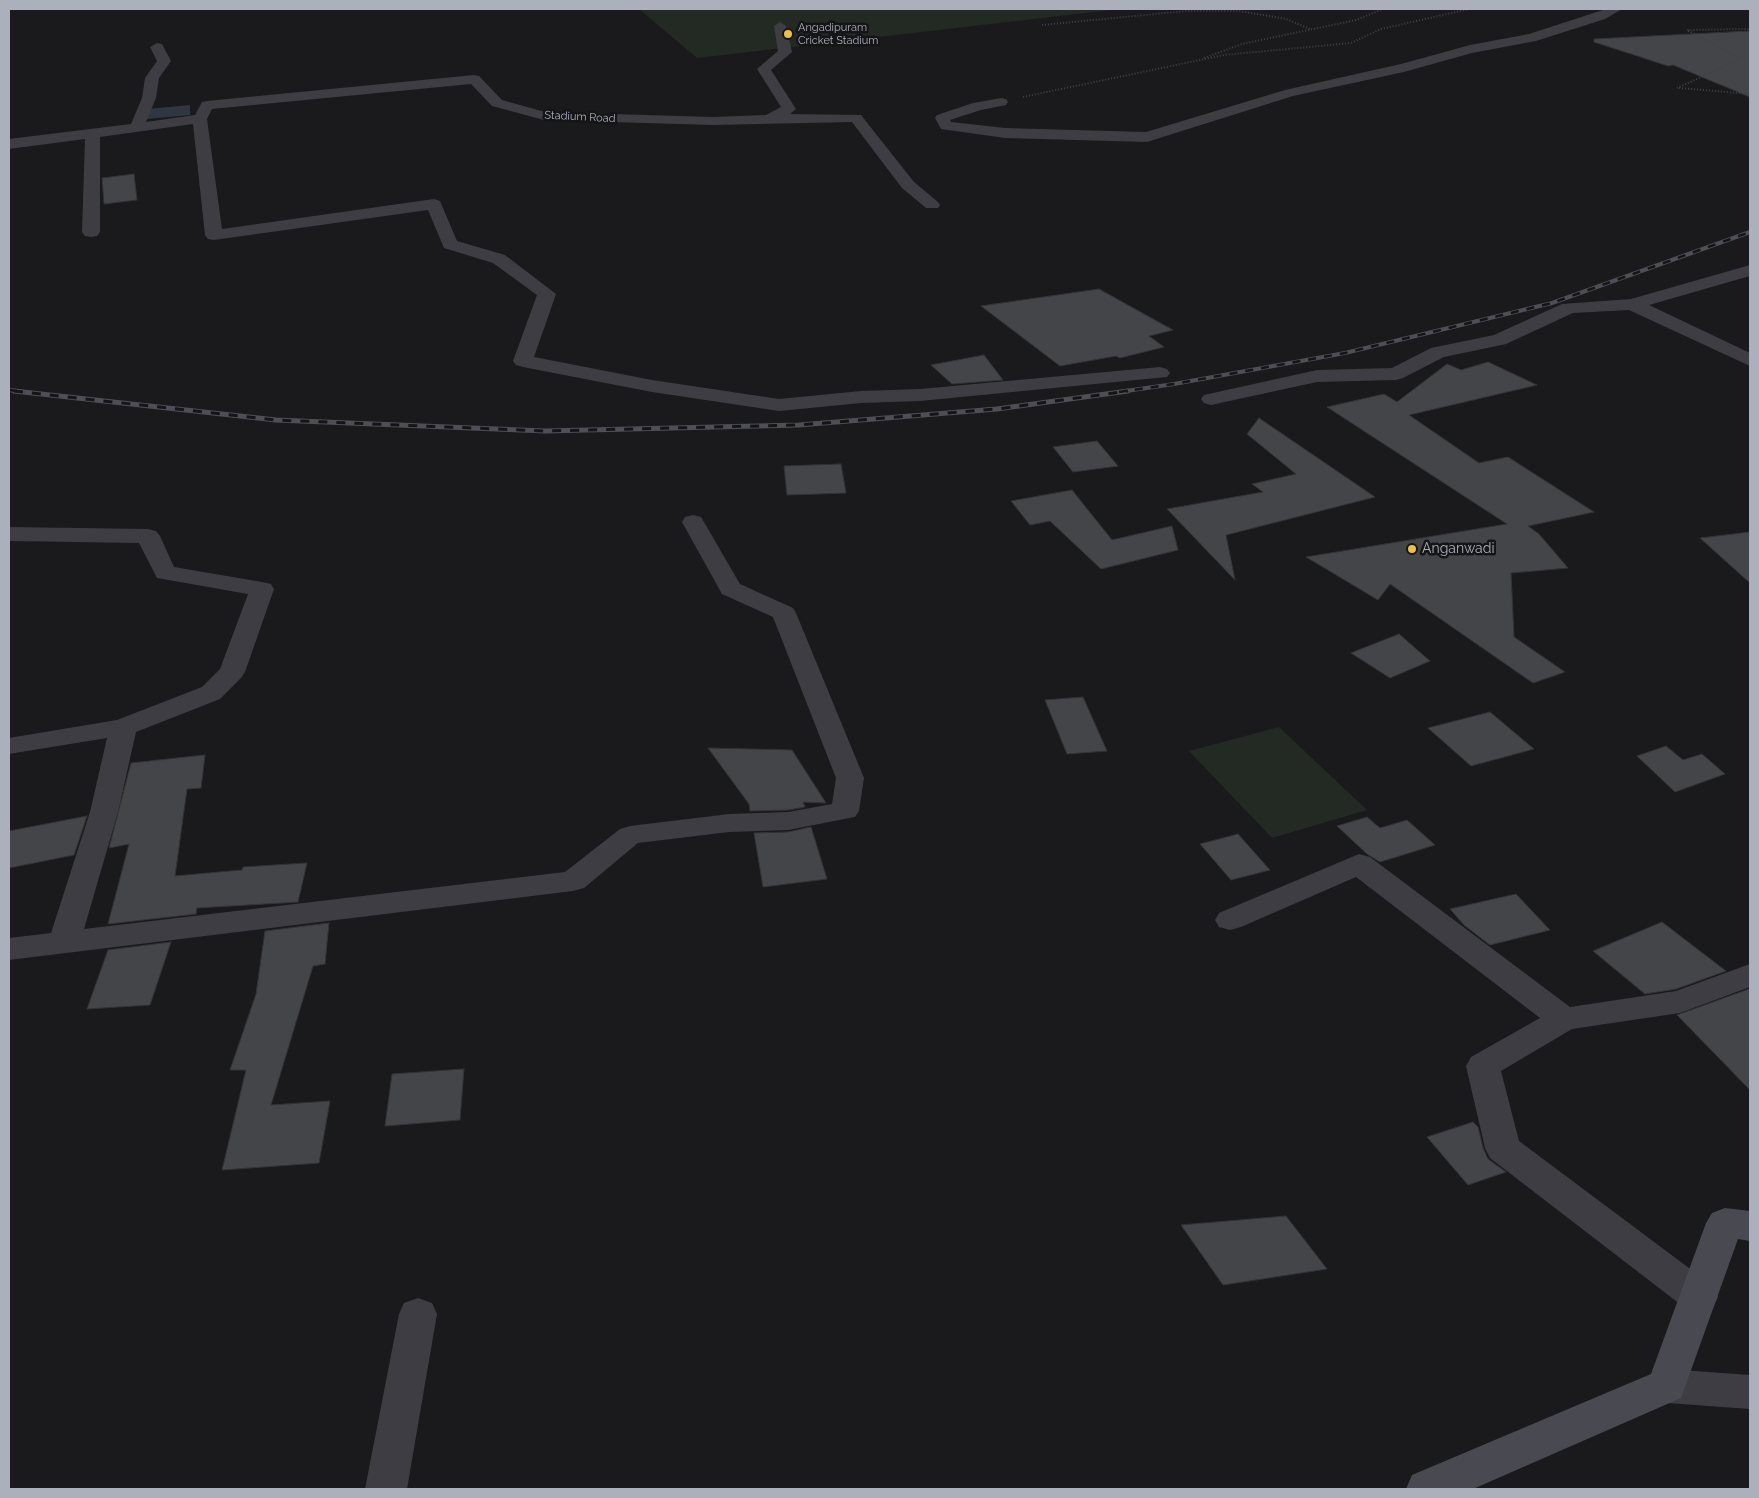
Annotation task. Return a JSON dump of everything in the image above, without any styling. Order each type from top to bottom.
[{"type":"street","points":[[1001,102],[978,106],[942,118],[946,126],[1004,133],[1147,138],[1290,93],[1404,68],[1470,49],[1530,38],[1601,16],[1616,9]]},
{"type":"street","points":[[769,119],[789,109],[764,69],[785,52],[780,26]]},
{"type":"street","points":[[138,126],[149,98],[152,78],[164,61],[157,47]]},
{"type":"street","name":"Stadium Road","points":[[200,119],[207,105],[474,79],[497,103],[544,116],[713,121],[769,119]]},
{"type":"street","points":[[769,119],[856,118],[908,185],[932,206]]},
{"type":"street","points":[[9,144],[200,119],[214,235],[434,204],[450,244],[499,259],[547,294],[523,361],[652,386],[779,405],[861,397],[920,395],[1160,373]]},
{"type":"street","points":[[91,232],[93,133]]},
{"type":"street","points":[[1211,399],[1316,376],[1396,374],[1438,352],[1499,340],[1569,308],[1632,304],[1750,270]]},
{"type":"street","points":[[1632,304],[1750,360]]},
{"type":"street","points":[[9,949],[573,881],[630,835],[729,823],[788,821],[845,811],[850,778],[784,613],[732,589],[692,522]]},
{"type":"street","points":[[9,534],[148,536],[165,573],[262,589],[232,672],[210,693],[123,727],[9,746]]},
{"type":"street","points":[[64,942],[104,812],[123,727]]},
{"type":"street","points":[[1230,920],[1359,864],[1564,1019]]},
{"type":"street","points":[[1699,1297],[1503,1148],[1483,1066],[1564,1019],[1680,1002],[1750,975]]},
{"type":"street","points":[[1667,1386],[1725,1223],[1750,1226]]},
{"type":"street","points":[[386,1489],[418,1314]]},
{"type":"street","points":[[1427,1489],[1667,1386],[1750,1392]]},
{"type":"path","points":[[1192,62],[1242,44],[1356,20],[1383,9]]},
{"type":"path","points":[[1001,102],[1224,55],[1351,43],[1381,29],[1469,9]]},
{"type":"path","points":[[1042,25],[1186,11],[1239,11],[1286,19],[1310,29]]},
{"type":"path","points":[[1750,29],[1688,30],[1741,59],[1677,88],[1750,94]]},
{"type":"shaded area","name":"Angadipuram Cricket Stadium","points":[[639,9],[1120,9],[697,58]]},
{"type":"shaded area","points":[[190,105],[190,115],[147,119],[148,109]]},
{"type":"shaded area","points":[[1279,727],[1367,810],[1272,838],[1189,751]]},
{"type":"building","points":[[1750,31],[1750,97],[1673,65],[1668,66],[1594,42],[1594,39]]},
{"type":"building","points":[[134,174],[137,200],[104,204],[102,178]]},
{"type":"building","points":[[1099,289],[1173,330],[1149,336],[1164,347],[1120,358],[1116,356],[1060,366],[981,306]]},
{"type":"building","points":[[984,355],[1003,380],[952,384],[931,365]]},
{"type":"building","points":[[1488,362],[1537,385],[1409,415],[1479,463],[1508,457],[1594,512],[1528,526],[1539,534],[1568,568],[1511,573],[1514,637],[1565,672],[1533,683],[1390,584],[1378,600],[1306,557],[1507,524],[1327,407],[1384,394],[1397,402],[1447,364],[1461,370]]},
{"type":"building","points":[[1259,418],[1375,497],[1226,535],[1235,580],[1167,509],[1263,492],[1252,484],[1296,474],[1247,434]]},
{"type":"building","points":[[1097,441],[1118,466],[1073,472],[1053,447]]},
{"type":"building","points":[[841,464],[846,493],[787,495],[784,466]]},
{"type":"building","points":[[1072,490],[1112,540],[1172,526],[1178,550],[1101,569],[1050,521],[1030,525],[1011,501]]},
{"type":"building","points":[[1750,532],[1750,583],[1700,538]]},
{"type":"building","points":[[1399,634],[1430,661],[1390,678],[1351,653]]},
{"type":"building","points":[[1083,697],[1107,751],[1067,754],[1045,700]]},
{"type":"building","points":[[1490,712],[1534,749],[1471,766],[1428,728]]},
{"type":"building","points":[[1666,746],[1683,760],[1702,754],[1725,774],[1675,792],[1637,756]]},
{"type":"building","points":[[708,748],[792,750],[826,803],[803,802],[805,807],[788,810],[750,811],[749,804]]},
{"type":"building","points":[[205,755],[201,788],[187,789],[175,876],[242,870],[243,867],[307,863],[298,902],[197,908],[196,914],[108,924],[129,844],[109,848],[131,763]]},
{"type":"building","points":[[87,816],[74,855],[9,868],[9,831]]},
{"type":"building","points":[[1367,817],[1380,828],[1407,820],[1435,845],[1380,862],[1367,854],[1337,826]]},
{"type":"building","points":[[811,827],[827,879],[763,887],[754,833],[788,832]]},
{"type":"building","points":[[1238,834],[1270,870],[1231,880],[1200,844]]},
{"type":"building","points":[[1516,894],[1550,930],[1490,945],[1464,925],[1450,909]]},
{"type":"building","points":[[1662,922],[1726,971],[1676,989],[1645,994],[1593,951]]},
{"type":"building","points":[[329,923],[325,964],[313,966],[271,1105],[330,1101],[319,1163],[222,1170],[246,1070],[230,1070],[256,994],[265,931]]},
{"type":"building","points":[[171,942],[150,1005],[87,1009],[108,950]]},
{"type":"building","points":[[1750,990],[1750,1090],[1677,1015]]},
{"type":"building","points":[[464,1069],[460,1120],[385,1126],[392,1074]]},
{"type":"building","points":[[1473,1122],[1478,1127],[1488,1159],[1506,1172],[1468,1185],[1427,1137]]},
{"type":"building","points":[[1286,1216],[1327,1269],[1223,1285],[1181,1225]]},
{"type":"railway","points":[[1119,392],[1345,353],[1552,303],[1750,232]]},
{"type":"railway","points":[[9,390],[25,392]]},
{"type":"railway","points":[[14,391],[276,420],[545,431],[799,425],[997,409],[1128,391]]},
{"type":"place","name":"Angadipuram Cricket Stadium","points":[[788,34]]},
{"type":"place","name":"Anganwadi","points":[[1412,549]]}]
